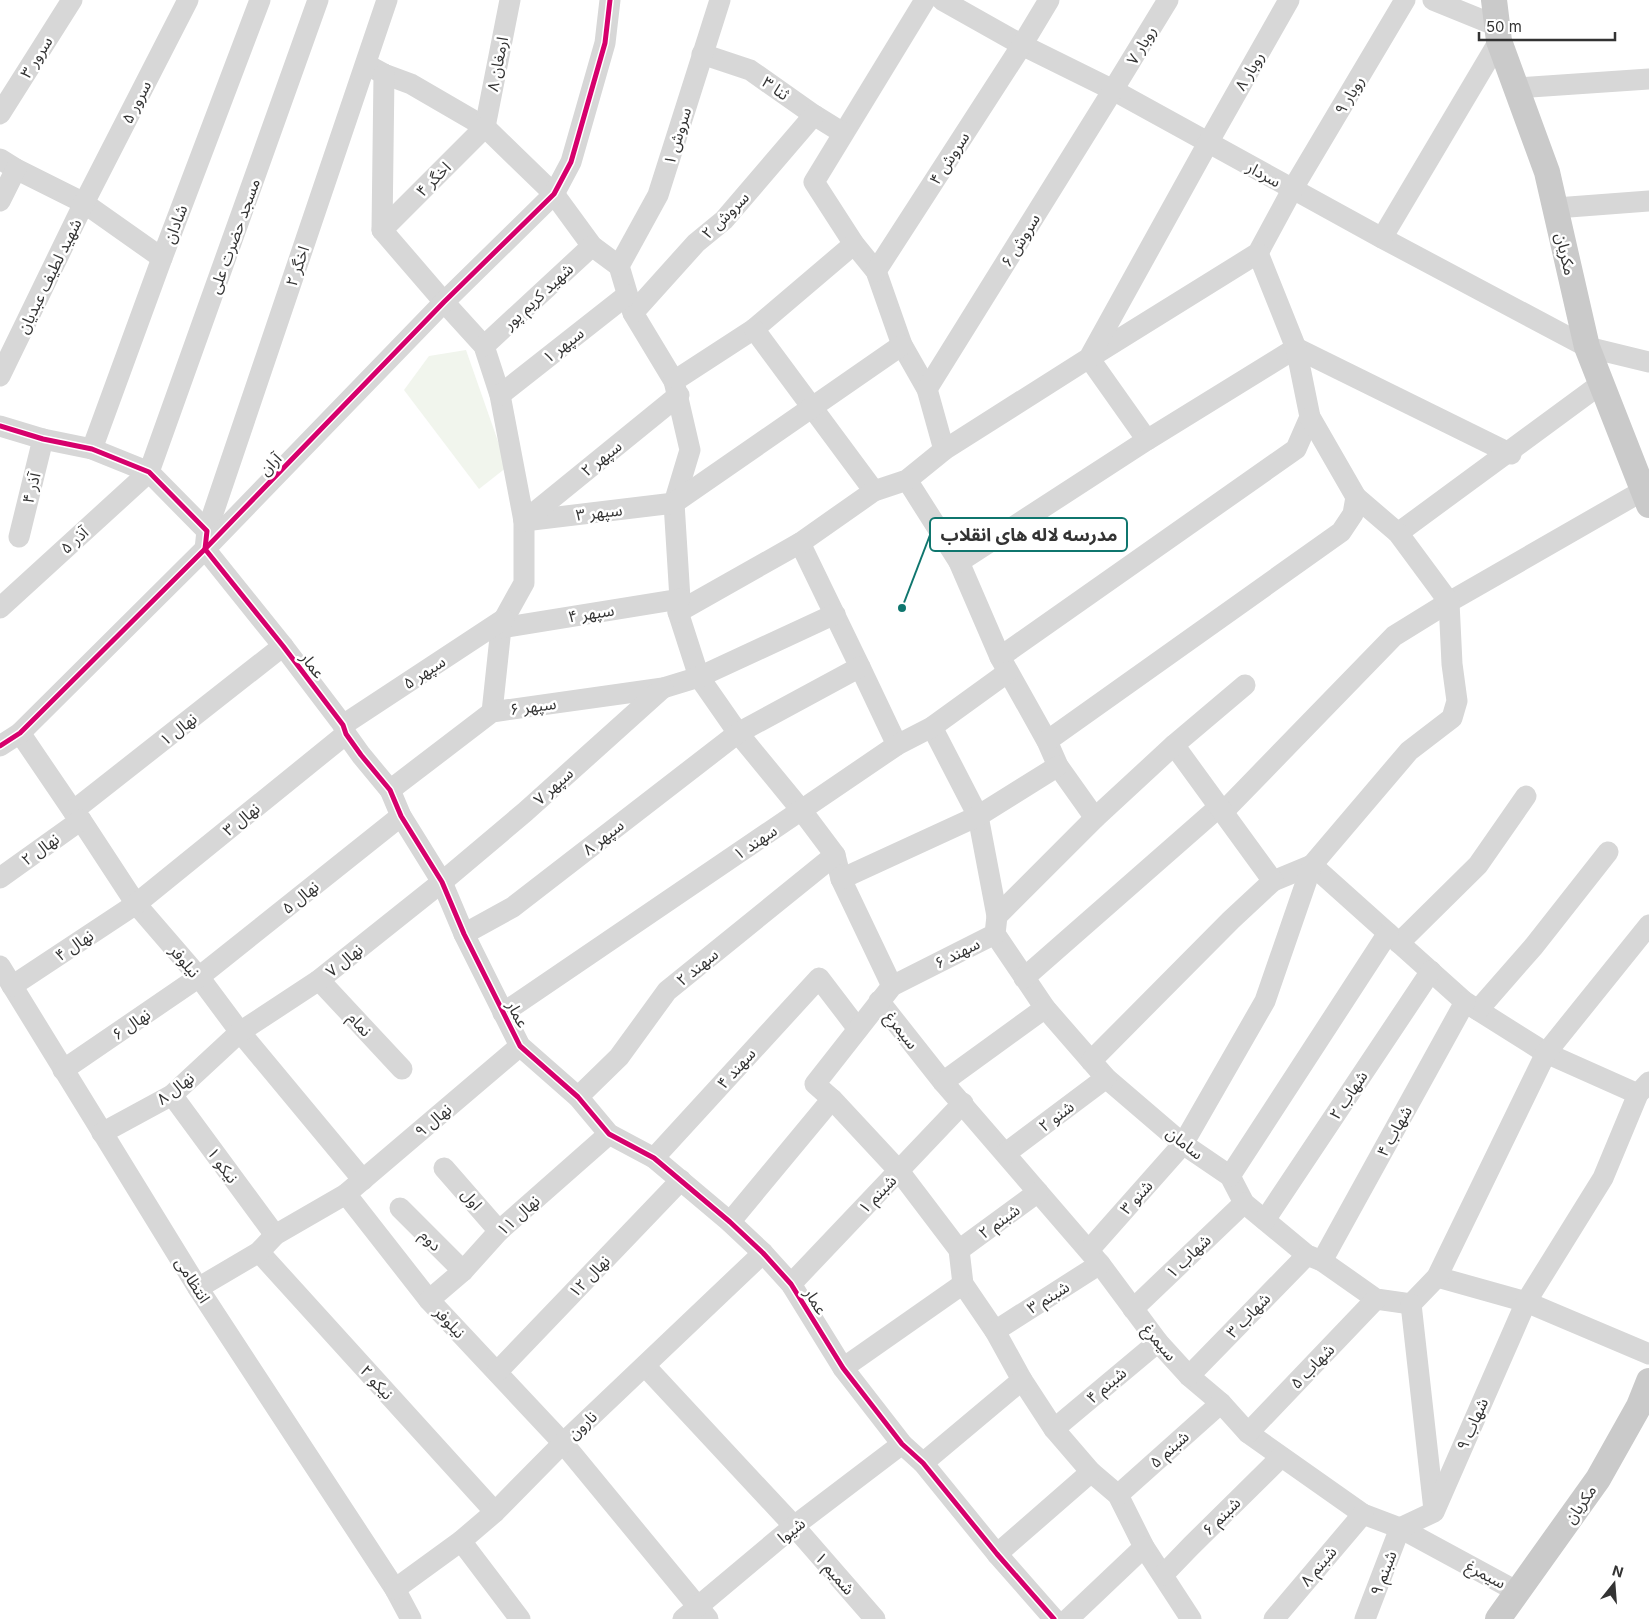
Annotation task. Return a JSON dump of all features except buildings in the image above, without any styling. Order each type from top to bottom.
[{"type":"main road","name":"مکریان","points":[[1494,0],[1498,34],[1547,172],[1587,347],[1646,497]]},
{"type":"main road","name":"مکریان","points":[[1498,1619],[1598,1479],[1639,1406],[1649,1380]]},
{"type":"street","name":"سرور ۳","points":[[0,114],[72,0]]},
{"type":"street","name":"سرور ۵","points":[[84,203],[188,0]]},
{"type":"street","name":"شادان","points":[[92,450],[162,258],[260,0]]},
{"type":"street","name":"مسجد حضرت علی","points":[[149,472],[318,0]]},
{"type":"street","name":"اخگر ۲","points":[[206,540],[375,69],[387,0]]},
{"type":"street","name":"ارمغان ۸","points":[[484,128],[510,0]]},
{"type":"street","name":"آران","points":[[0,746],[20,733],[206,540],[554,194],[571,162],[605,43],[610,0]]},
{"type":"street","name":"سروش ۱","points":[[619,266],[658,195],[720,0]]},
{"type":"street","points":[[925,0],[814,182],[854,244],[876,271],[902,345],[926,389],[944,450]]},
{"type":"street","name":"سردار","points":[[942,0],[1022,45],[1113,90],[1292,190],[1587,347],[1649,362]]},
{"type":"street","name":"سروش ۴","points":[[876,271],[1049,0]]},
{"type":"street","name":"روبار ۷","points":[[1113,90],[1168,0]]},
{"type":"street","name":"روبار ۸","points":[[1089,358],[1289,0]]},
{"type":"street","name":"روبار ۹","points":[[1258,253],[1292,190],[1405,0]]},
{"type":"street","points":[[1382,238],[1498,34],[1433,0]]},
{"type":"street","name":"ثنا ۳","points":[[702,54],[750,70],[814,115],[844,133]]},
{"type":"street","points":[[492,712],[503,624],[524,583],[524,521],[500,395],[484,346],[382,230],[375,69],[411,84],[484,128],[554,194],[592,246],[619,266],[630,304],[676,388],[690,450],[674,503],[679,606],[699,677],[738,733],[802,811],[835,855]]},
{"type":"street","points":[[1516,88],[1649,79]]},
{"type":"street","name":"سروش ۶","points":[[926,389],[1113,90]]},
{"type":"street","name":"سروش ۲","points":[[630,304],[724,220],[814,115]]},
{"type":"street","name":"اخگر ۴","points":[[382,230],[484,128]]},
{"type":"street","points":[[0,201],[8,164],[84,203],[162,258]]},
{"type":"street","points":[[1556,208],[1649,201]]},
{"type":"street","name":"شهید لطیف عبدیان","points":[[0,376],[84,203]]},
{"type":"street","name":"سپهر ۲","points":[[524,521],[676,388],[754,329],[854,244]]},
{"type":"street","name":"شهید کریم پور","points":[[484,346],[592,246]]},
{"type":"street","points":[[679,606],[800,543],[874,491],[907,480],[944,450],[1258,253],[1296,348],[1310,418],[1356,497],[1398,534],[1449,602],[1452,664],[1457,701],[1452,718],[1409,750],[1312,865],[1273,881],[1230,920],[1091,1061]]},
{"type":"street","name":"سپهر ۱","points":[[500,395],[630,304]]},
{"type":"street","points":[[754,329],[874,491]]},
{"type":"street","points":[[674,503],[902,345]]},
{"type":"street","points":[[959,562],[1147,440],[1296,348]]},
{"type":"street","points":[[1296,348],[1510,453]]},
{"type":"street","points":[[1089,358],[1147,440]]},
{"type":"street","points":[[1398,534],[1510,453],[1602,383]]},
{"type":"street","name":"سهند ۱","points":[[503,1013],[897,745],[932,727],[1004,665],[1296,449],[1310,418]]},
{"type":"street","name":"عمار","points":[[0,426],[43,439],[92,450],[149,472],[206,540],[390,790],[401,816],[442,882],[464,934],[520,1046],[578,1097],[610,1134],[654,1158],[730,1222],[763,1253],[791,1284],[843,1368],[902,1444],[923,1463],[997,1554],[1054,1619]]},
{"type":"street","name":"آذر ۴","points":[[19,537],[43,439]]},
{"type":"street","name":"آذر ۵","points":[[0,608],[149,472]]},
{"type":"street","points":[[907,480],[959,562],[1004,665],[1047,742],[1058,766],[1095,818]]},
{"type":"street","points":[[1047,742],[1341,532],[1353,514],[1356,497]]},
{"type":"street","points":[[1024,978],[1221,809],[1394,636],[1449,602],[1646,497]]},
{"type":"street","name":"سپهر ۳","points":[[524,521],[674,503]]},
{"type":"street","points":[[800,543],[897,745]]},
{"type":"street","name":"سپهر ۴","points":[[503,624],[679,606]]},
{"type":"street","name":"سپهر ۶","points":[[390,790],[492,712],[663,688],[699,677],[835,614]]},
{"type":"street","name":"سپهر ۵","points":[[344,730],[503,624]]},
{"type":"street","name":"نهال ۱","points":[[77,816],[283,646]]},
{"type":"street","name":"سپهر ۸","points":[[464,934],[513,907],[738,733],[860,666]]},
{"type":"street","name":"سهند ۶","points":[[832,1099],[816,1084],[886,994],[996,925],[1095,818],[1174,745],[1245,685]]},
{"type":"street","name":"سپهر ۷","points":[[442,882],[525,812],[663,688]]},
{"type":"street","points":[[932,727],[978,816],[996,925]]},
{"type":"street","name":"نهال ۳","points":[[136,904],[344,730]]},
{"type":"street","name":"نیلوفر","points":[[20,733],[136,904],[199,977],[240,1032],[363,1180]]},
{"type":"street","points":[[1174,745],[1273,881]]},
{"type":"street","points":[[841,879],[978,816],[1058,766]]},
{"type":"street","points":[[1230,1176],[1394,938],[1478,864],[1526,796]]},
{"type":"street","name":"نهال ۲","points":[[0,878],[77,816]]},
{"type":"street","name":"نهال ۵","points":[[199,977],[401,816]]},
{"type":"street","name":"شهاب ۴","points":[[1314,1258],[1472,1006],[1534,946],[1608,852]]},
{"type":"street","name":"سیمرغ","points":[[835,855],[841,879],[886,994],[943,1082],[1094,1257],[1158,1342],[1189,1376],[1221,1403],[1248,1433],[1363,1514],[1400,1528],[1518,1592]]},
{"type":"street","name":"سهند ۲","points":[[578,1097],[619,1057],[667,992],[835,855]]},
{"type":"street","points":[[1312,865],[1472,1006],[1546,1053],[1644,1088]]},
{"type":"street","name":"شنو ۳","points":[[1094,1257],[1183,1144],[1264,1001],[1312,865]]},
{"type":"street","name":"نهال ۷","points":[[240,1032],[319,980],[442,882]]},
{"type":"street","name":"نهال ۴","points":[[12,986],[136,904]]},
{"type":"street","name":"سامان","points":[[996,925],[1024,978],[1045,1008],[1106,1078],[1183,1144],[1230,1176],[1244,1203],[1314,1258],[1376,1299],[1411,1304]]},
{"type":"street","points":[[1400,1528],[1434,1512],[1411,1304],[1437,1277],[1546,1053],[1649,925]]},
{"type":"street","name":"انتظامی","points":[[0,966],[198,1288],[395,1588],[411,1619]]},
{"type":"street","name":"شهاب ۲","points":[[1265,1220],[1431,971]]},
{"type":"street","name":"نهال ۶","points":[[64,1070],[199,977]]},
{"type":"street","name":"سهند ۴","points":[[654,1158],[819,978],[858,1029]]},
{"type":"street","name":"نمام","points":[[319,980],[402,1069]]},
{"type":"street","points":[[943,1082],[1045,1008]]},
{"type":"street","name":"نهال ۸","points":[[102,1133],[172,1095],[240,1032]]},
{"type":"street","name":"نهال ۹","points":[[198,1288],[259,1252],[275,1234],[346,1194],[520,1046]]},
{"type":"street","name":"شنو ۲","points":[[1006,1154],[1106,1078]]},
{"type":"street","name":"شهاب ۹","points":[[1434,1512],[1526,1302],[1603,1178],[1644,1088]]},
{"type":"street","name":"نیکو ۱","points":[[172,1095],[275,1234]]},
{"type":"street","points":[[730,1222],[832,1099],[900,1171],[959,1250],[963,1284],[995,1331],[1022,1380],[1054,1429],[1091,1472],[1118,1495],[1144,1547],[1191,1619]]},
{"type":"street","name":"شبنم ۱","points":[[791,1284],[963,1103]]},
{"type":"street","name":"نهال ۱۱","points":[[429,1300],[463,1271],[500,1231],[610,1134]]},
{"type":"street","name":"اول","points":[[444,1168],[500,1231]]},
{"type":"street","name":"نهال ۱۲","points":[[497,1372],[681,1180]]},
{"type":"street","name":"شبنم ۲","points":[[959,1250],[1038,1192]]},
{"type":"street","name":"نیلوفر","points":[[346,1194],[429,1300],[563,1443],[696,1615]]},
{"type":"street","name":"شهاب ۱","points":[[1133,1309],[1244,1203]]},
{"type":"street","name":"دوم","points":[[400,1208],[463,1271]]},
{"type":"street","name":"نیکو ۲","points":[[259,1252],[495,1512]]},
{"type":"street","name":"نارون","points":[[395,1588],[461,1541],[495,1512],[563,1443],[763,1253]]},
{"type":"street","name":"شبنم ۳","points":[[995,1331],[1094,1257]]},
{"type":"street","name":"شهاب ۳","points":[[1189,1376],[1314,1258]]},
{"type":"street","points":[[1437,1277],[1526,1302],[1649,1354]]},
{"type":"street","points":[[843,1368],[963,1284]]},
{"type":"street","name":"شهاب ۵","points":[[1248,1433],[1376,1299]]},
{"type":"street","name":"شبنم ۴","points":[[1054,1429],[1158,1342]]},
{"type":"street","name":"شمیم ۱","points":[[645,1366],[794,1526],[875,1619]]},
{"type":"street","points":[[923,1463],[1022,1380]]},
{"type":"street","name":"شبنم ۵","points":[[1118,1495],[1221,1403]]},
{"type":"street","name":"شیوا","points":[[696,1615],[794,1526],[902,1444]]},
{"type":"street","name":"شبنم ۶","points":[[1164,1575],[1280,1457]]},
{"type":"street","points":[[997,1554],[1091,1472]]},
{"type":"street","name":"شبنم ۸","points":[[1274,1619],[1363,1514]]},
{"type":"street","name":"شبنم ۹","points":[[1365,1619],[1400,1528]]},
{"type":"street","points":[[461,1541],[520,1619]]},
{"type":"street","points":[[1068,1619],[1144,1547]]},
{"type":"shaded area","points":[[466,350],[507,467],[479,489],[404,390],[429,356]]},
{"type":"cycle path","points":[[0,746],[20,733],[205,549],[444,302],[554,194],[571,162],[605,43],[610,0]]},
{"type":"cycle path","points":[[0,426],[43,439],[92,449],[149,472],[207,531],[205,549],[283,646],[343,725],[346,734],[361,755],[390,790],[401,816],[442,882],[464,934],[520,1046],[578,1097],[609,1134],[654,1158],[730,1222],[763,1253],[791,1284],[843,1368],[902,1444],[923,1463],[997,1554],[1054,1619]]},
{"type":"place","name":"مدرسه لاله های انقلاب","points":[[902,608]]}]
